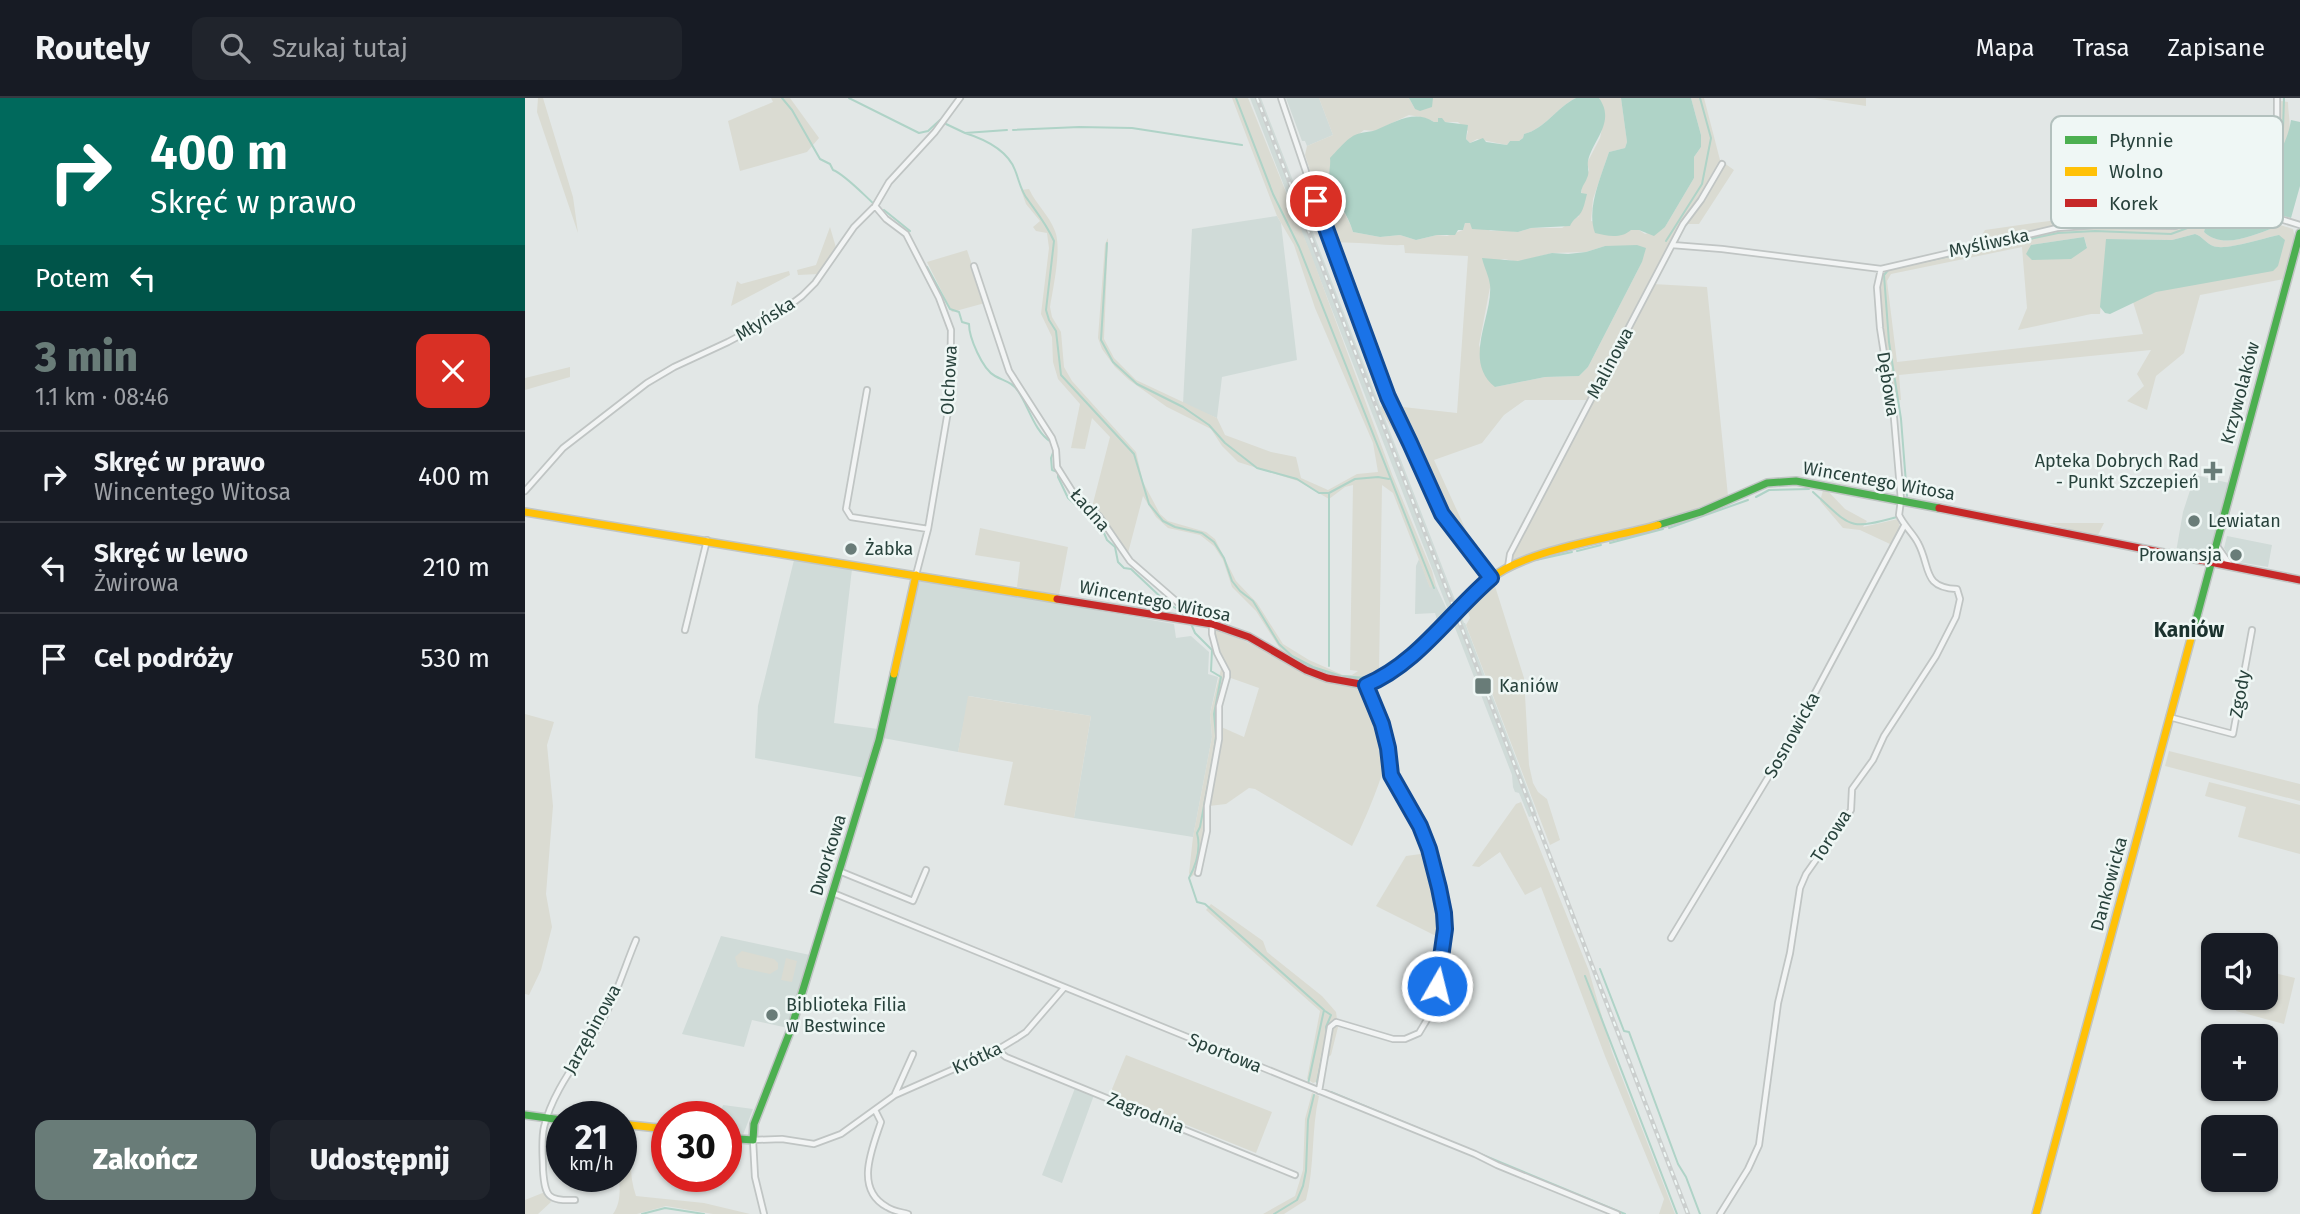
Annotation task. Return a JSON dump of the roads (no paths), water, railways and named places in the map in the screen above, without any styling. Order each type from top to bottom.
[{"type":"street","name":"Młyńska","points":[[525,491],[563,448],[647,383],[773,318],[802,296],[815,283],[854,227],[875,206],[889,182],[935,132],[960,98]]},
{"type":"street","points":[[1281,98],[1338,266],[1388,397],[1442,514],[1491,578]]},
{"type":"street","name":"Myśliwska","points":[[2277,98],[2277,116]]},
{"type":"street","name":"Malinowa","points":[[1508,567],[1510,554],[1672,245],[1722,164]]},
{"type":"street","name":"Olchowa","points":[[875,206],[886,219],[906,234],[939,298],[951,331],[950,398],[928,529],[916,575]]},
{"type":"street","points":[[2283,220],[2300,225]]},
{"type":"street","name":"Myśliwska","points":[[1672,245],[1722,248],[1881,269],[2057,228]]},
{"type":"street","name":"Krzywolaków","points":[[2212,563],[2300,233]]},
{"type":"street","name":"Ładna","points":[[974,266],[1009,372],[1052,438],[1057,467],[1074,494],[1099,516],[1130,561],[1199,622]]},
{"type":"street","name":"Dębowa","points":[[1881,269],[1877,287],[1879,328],[1894,418],[1901,500]]},
{"type":"street","points":[[867,390],[846,509],[852,517],[928,529]]},
{"type":"street","name":"Wincentego Witosa","points":[[525,512],[1212,624],[1249,637],[1327,678],[1366,685],[1381,679],[1415,654],[1491,578],[1508,567],[1535,555],[1622,535],[1701,512],[1767,483],[1796,481],[1901,500],[2300,580]]},
{"type":"street","name":"Torowa","points":[[1720,1214],[1748,1169],[1759,1145],[1778,1003],[1805,874],[1851,810],[1852,789],[1873,760],[1884,736],[1936,656],[1956,617],[1960,599],[1957,589],[1944,589],[1929,576],[1918,543],[1899,515],[1901,500]]},
{"type":"street","name":"Sosnowicka","points":[[1671,939],[1784,751],[1904,526]]},
{"type":"street","points":[[685,630],[707,540]]},
{"type":"street","points":[[2217,546],[2231,566]]},
{"type":"street","name":"Dankowicka","points":[[2036,1214],[2212,563]]},
{"type":"street","name":"Dworkowa","points":[[754,1140],[754,1124],[791,1029],[879,740],[916,575]]},
{"type":"street","points":[[1198,873],[1207,831],[1207,806],[1219,739],[1219,706],[1227,677],[1217,653],[1212,624]]},
{"type":"street","name":"Zgody","points":[[2169,717],[2233,734],[2252,630]]},
{"type":"street","points":[[1319,1091],[1330,1027],[1336,1022],[1393,1039],[1405,1039],[1419,1033],[1426,1024],[1437,986],[1445,929],[1444,913],[1429,849],[1420,826],[1391,775],[1385,736],[1366,685]]},
{"type":"street","points":[[839,871],[913,901],[926,870]]},
{"type":"street","name":"Sportowa","points":[[833,893],[1617,1214]]},
{"type":"street","name":"Jarzębinowa","points":[[555,1101],[562,1083],[609,1006],[636,940]]},
{"type":"street","name":"Krótka","points":[[754,1140],[782,1139],[814,1144],[841,1134],[895,1095],[997,1050],[1026,1032],[1064,988]]},
{"type":"street","name":"Zagrodnia","points":[[997,1050],[1296,1175]]},
{"type":"street","points":[[895,1095],[913,1055]]},
{"type":"street","points":[[875,1110],[881,1122],[870,1153],[867,1172],[870,1188],[887,1208],[908,1214]]},
{"type":"street","points":[[525,1115],[546,1119]]},
{"type":"street","name":"Jarzębinowa","points":[[546,1124],[543,1157],[546,1192],[550,1198],[556,1200],[575,1200]]},
{"type":"street","points":[[742,1139],[754,1140],[755,1177],[764,1214]]},
{"type":"waterway","points":[[782,98],[792,110],[820,159],[830,164],[833,170],[873,203]]},
{"type":"waterway","points":[[849,98],[919,133],[928,131],[940,120]]},
{"type":"waterway","points":[[1236,98],[1273,194],[1299,247],[1434,588]]},
{"type":"waterway","points":[[1666,241],[1702,184],[1711,138],[1700,98]]},
{"type":"waterway","points":[[2283,129],[2284,98]]},
{"type":"waterway","points":[[946,124],[965,133],[1007,130]]},
{"type":"waterway","points":[[1013,130],[1132,128],[1242,145]]},
{"type":"waterway","points":[[965,133],[987,142],[1006,156],[1024,193],[1054,241],[1046,310],[1056,331],[1061,375],[1134,454],[1149,504],[1163,521],[1175,527],[1202,533],[1214,542],[1224,558],[1232,581],[1253,601],[1279,644],[1292,656],[1313,667],[1341,676],[1366,678],[1391,666]]},
{"type":"waterway","points":[[884,210],[910,231]]},
{"type":"waterway","points":[[1907,496],[1901,419],[1889,342],[1884,275],[1889,269],[2058,233],[2095,231],[2171,234],[2187,228]]},
{"type":"waterway","points":[[1107,243],[1101,340],[1113,362],[1137,384],[1183,407],[1209,425],[1225,443],[1257,468],[1297,479],[1319,493],[1329,493],[1355,479],[1389,479]]},
{"type":"waterway","points":[[927,267],[950,309],[959,312],[962,322],[969,324],[974,344],[985,367],[1016,388],[1036,425],[1051,442]]},
{"type":"waterway","points":[[1054,450],[1051,458],[1052,470],[1058,472],[1068,498],[1090,517],[1096,528],[1104,533],[1115,547],[1118,562],[1124,568],[1131,569],[1167,603],[1189,616]]},
{"type":"waterway","points":[[1756,497],[1769,490],[1809,489]]},
{"type":"waterway","points":[[1813,492],[1850,522],[1868,524],[1897,517]]},
{"type":"waterway","points":[[1329,494],[1329,666]]},
{"type":"waterway","points":[[1669,528],[1748,500]]},
{"type":"waterway","points":[[1610,543],[1663,529]]},
{"type":"waterway","points":[[1577,551],[1601,545]]},
{"type":"waterway","points":[[1536,560],[1572,552]]},
{"type":"waterway","points":[[1192,626],[1195,633],[1212,650],[1211,671],[1221,677],[1214,714],[1214,753],[1197,833],[1197,856],[1189,878],[1197,902],[1205,904],[1324,1010],[1308,1084]]},
{"type":"waterway","points":[[1600,969],[1624,1031],[1629,1032],[1678,1164],[1700,1214]]},
{"type":"waterway","points":[[1585,976],[1677,1214]]},
{"type":"waterway","points":[[1317,1082],[1326,1027],[1331,1015],[1325,1011]]},
{"type":"waterway","points":[[1179,1031],[1290,1077]]},
{"type":"waterway","points":[[1331,1092],[1625,1214]]},
{"type":"waterway","points":[[1274,1214],[1297,1200],[1303,1186],[1308,1120],[1314,1095]]},
{"type":"waterway","points":[[642,1214],[665,1208],[704,1214]]},
{"type":"railway","points":[[1257,98],[1688,1214]]},
{"type":"place","name":"Apteka Dobrych Rad - Punkt Szczepień","points":[[2213,471]]},
{"type":"place","name":"Lewiatan","points":[[2194,521]]},
{"type":"place","name":"Żabka","points":[[851,549]]},
{"type":"place","name":"Prowansja","points":[[2236,555]]},
{"type":"place","name":"Kaniów","points":[[1483,686]]},
{"type":"place","name":"Biblioteka Filia w Bestwince","points":[[772,1015]]},
{"type":"district","name":"Kaniów","points":[[2189,630]]}]
